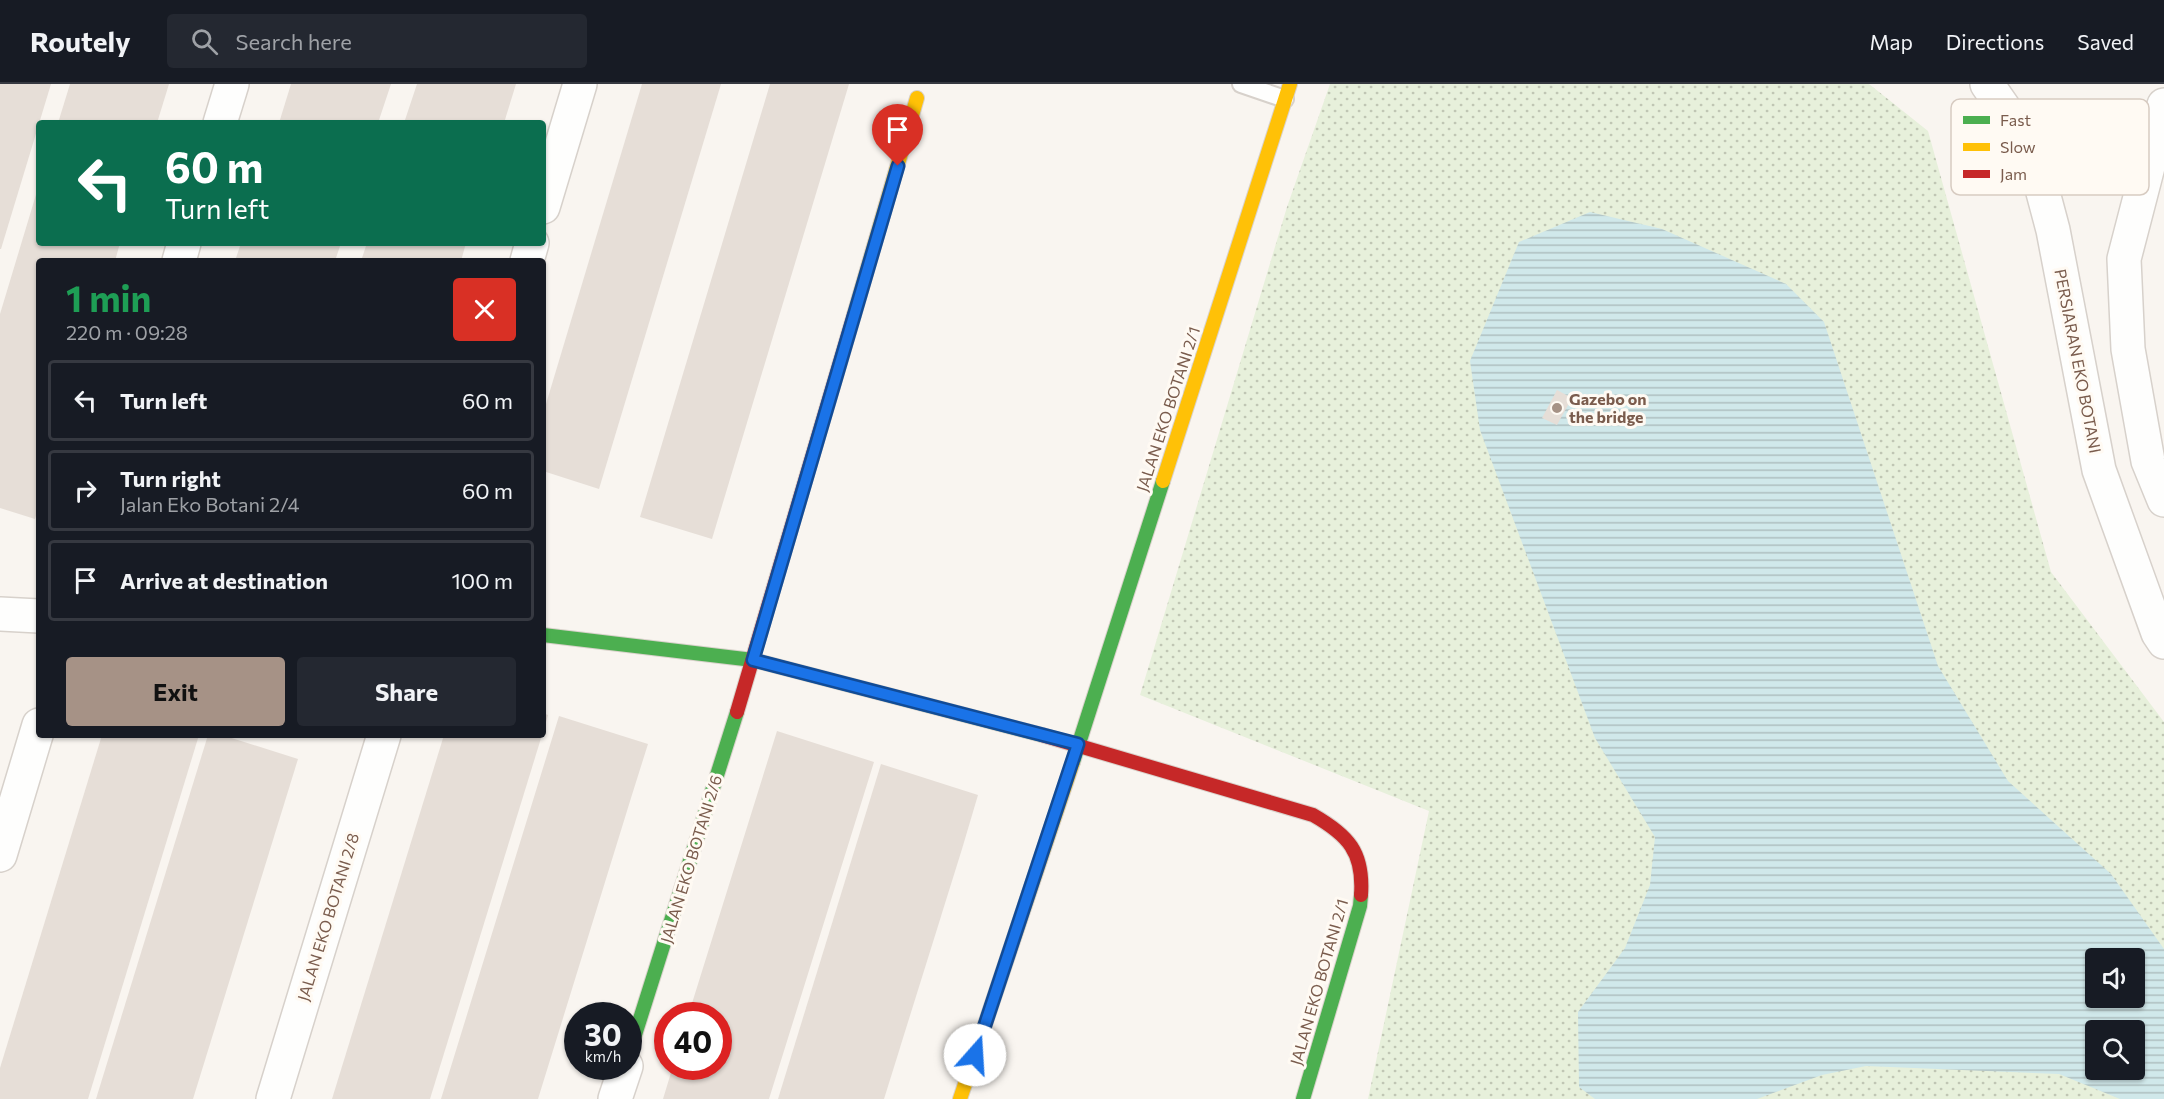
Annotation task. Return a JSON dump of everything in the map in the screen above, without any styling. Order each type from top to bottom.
[{"type":"street","points":[[221,120],[232,84]]},
{"type":"street","points":[[546,197],[580,84]]},
{"type":"street","name":"PERSIARAN EKO BOTANI","points":[[1987,84],[1997,99]]},
{"type":"street","name":"JALAN EKO BOTANI 2/1","points":[[960,1099],[1078,744],[1287,92]]},
{"type":"street","name":"JALAN EKO BOTANI 2/6","points":[[642,1013],[753,660],[917,98]]},
{"type":"street","points":[[2149,163],[2164,105]]},
{"type":"street","name":"PERSIARAN EKO BOTANI","points":[[2044,195],[2053,230],[2099,470],[2158,633],[2164,642]]},
{"type":"street","points":[[2141,195],[2124,259],[2128,349],[2148,461],[2164,500]]},
{"type":"street","points":[[0,614],[36,616]]},
{"type":"street","points":[[546,635],[753,660],[1078,744]]},
{"type":"street","points":[[0,855],[36,735]]},
{"type":"street","name":"JALAN EKO BOTANI 2/8","points":[[273,1099],[383,738]]},
{"type":"street","name":"JALAN EKO BOTANI 2/1","points":[[1078,744],[1313,815],[1337,829],[1354,851],[1362,878],[1360,906],[1303,1099]]},
{"type":"street","points":[[615,1099],[621,1080]]},
{"type":"lane","points":[[1241,84],[1287,92]]},
{"type":"green space","points":[[1330,84],[1869,84],[1928,131],[2051,572],[2164,722],[2164,1099],[1368,1099],[1429,811],[1140,695],[1287,207]]},
{"type":"water","points":[[1590,212],[1662,229],[1786,284],[1824,322],[1938,666],[2008,781],[2111,874],[2164,949],[2164,1099],[2120,1099],[2059,1074],[1866,1066],[1822,1075],[1757,1099],[1595,1099],[1579,1087],[1578,1012],[1625,948],[1650,885],[1655,837],[1595,738],[1480,430],[1470,361],[1519,242]]},
{"type":"building","points":[[0,84],[51,84],[40,120],[36,120],[36,134],[0,249]]},
{"type":"building","points":[[70,84],[169,84],[158,120],[59,120]]},
{"type":"building","points":[[291,84],[391,84],[379,120],[280,120]]},
{"type":"building","points":[[417,84],[516,84],[505,120],[405,120]]},
{"type":"building","points":[[642,84],[721,84],[599,489],[546,472],[546,404]]},
{"type":"building","points":[[770,84],[849,84],[712,539],[640,517]]},
{"type":"building","points":[[36,195],[36,246],[119,246],[116,258],[36,258],[35,519],[0,508],[0,314]]},
{"type":"building","points":[[240,246],[340,246],[336,258],[236,258]]},
{"type":"building","points":[[366,246],[465,246],[462,258],[362,258]]},
{"type":"building","name":"Gazebo on the bridge","points":[[1557,390],[1572,398],[1557,425],[1542,418]]},
{"type":"building","points":[[559,716],[648,744],[568,1002],[564,1002],[564,1015],[538,1099],[441,1099]]},
{"type":"building","points":[[777,731],[874,762],[769,1099],[663,1099],[669,1080],[732,1080],[732,1002],[692,1002]]},
{"type":"building","points":[[101,738],[198,738],[88,1099],[0,1099],[0,1068]]},
{"type":"building","points":[[207,738],[232,738],[298,759],[193,1099],[96,1099]]},
{"type":"building","points":[[443,738],[541,738],[430,1099],[332,1099]]},
{"type":"building","points":[[881,764],[978,795],[962,849],[884,1099],[778,1099]]},
{"type":"traffic: fast","points":[[1073,762],[1163,481]]},
{"type":"traffic: fast","points":[[546,635],[753,660],[1042,735]]},
{"type":"traffic: fast","points":[[642,1013],[737,712]]},
{"type":"traffic: fast","points":[[1303,1099],[1360,906],[1361,895]]},
{"type":"traffic: slow","points":[[1163,481],[1290,84]]},
{"type":"traffic: slow","points":[[854,315],[917,98]]},
{"type":"traffic: slow","points":[[960,1099],[1073,762]]},
{"type":"traffic: jam","points":[[737,712],[854,315]]},
{"type":"traffic: jam","points":[[1042,735],[1313,815],[1336,830],[1351,846],[1360,867],[1361,895]]},
{"type":"place","name":"Gazebo on the bridge","points":[[1557,408]]},
{"type":"route","points":[[898,166],[753,660],[1078,744],[975,1055]]}]
